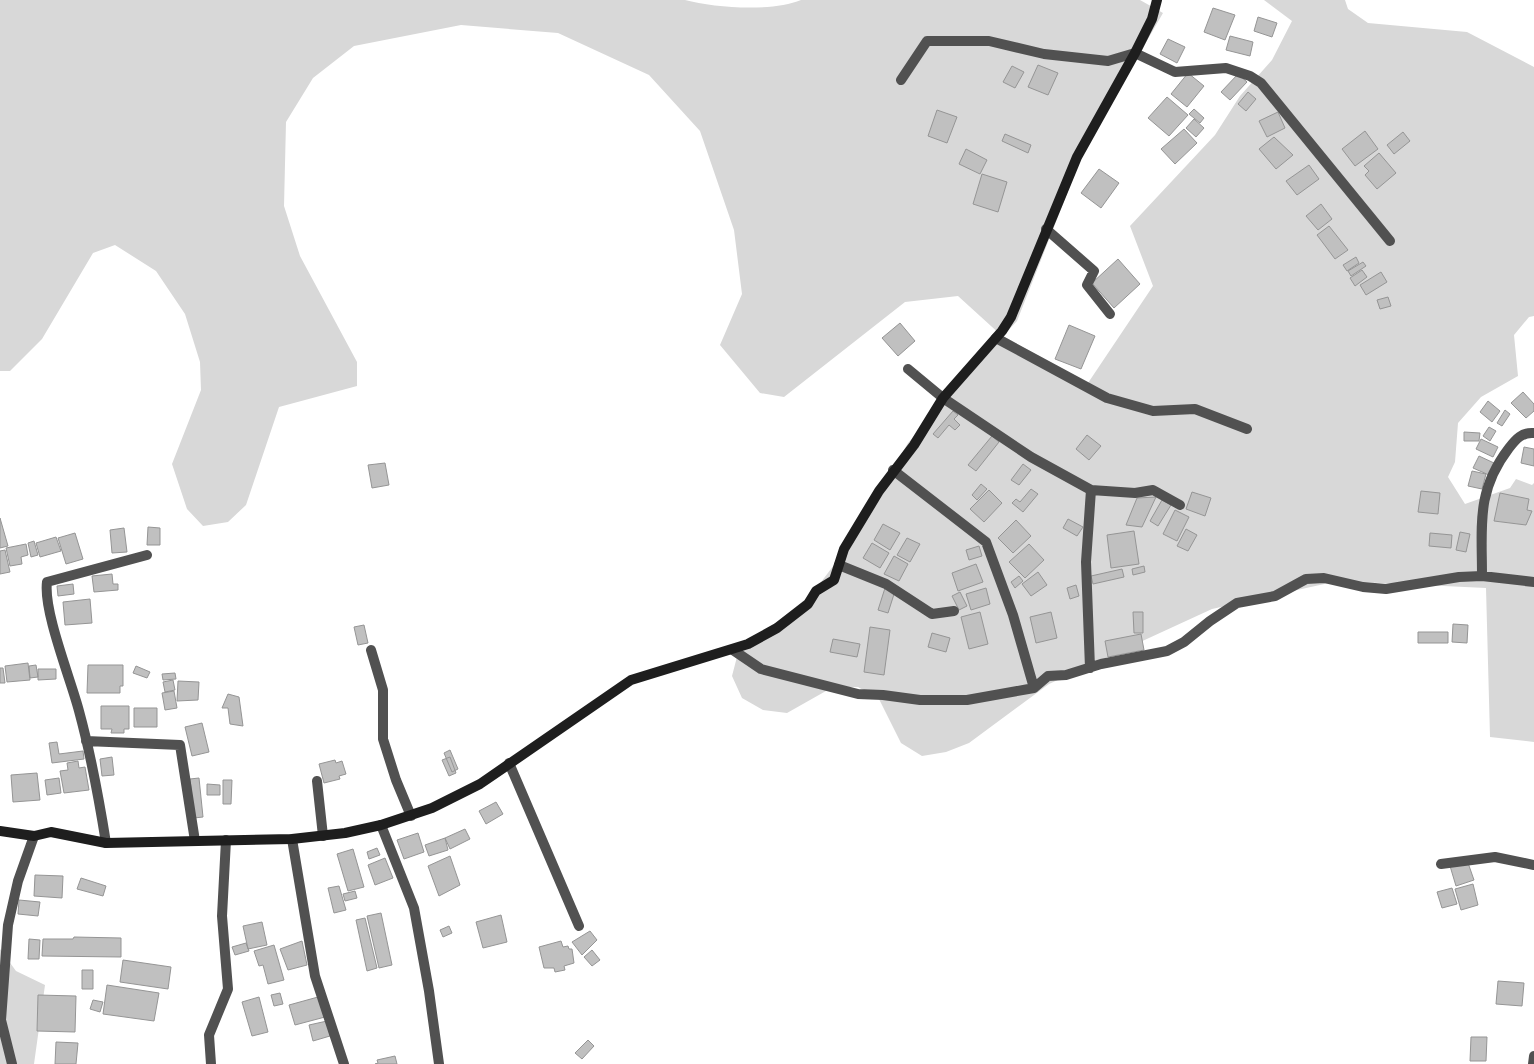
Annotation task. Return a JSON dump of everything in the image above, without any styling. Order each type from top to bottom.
[{"type":"street","points":[[0,831],[34,836],[51,832],[106,843],[292,839],[323,836],[381,825],[432,808],[480,784],[631,680],[733,650],[777,628],[808,604],[816,591],[834,580],[844,549],[893,470],[914,445],[943,398],[996,338],[1011,317],[1077,157],[1135,54],[1152,19],[1157,0]]},
{"type":"street","points":[[901,80],[927,41],[989,41],[1044,54],[1108,60],[1135,54],[1175,72],[1226,68],[1250,76],[1261,83],[1390,241]]},
{"type":"street","points":[[1046,229],[1094,271],[1087,285],[1110,314]]},
{"type":"street","points":[[996,338],[1107,398],[1153,411],[1196,409],[1246,429]]},
{"type":"street","points":[[908,369],[943,398],[1031,458],[1091,490],[1135,493],[1153,490],[1180,505]]},
{"type":"street","points":[[1482,576],[1481,520],[1489,479],[1516,438],[1527,432],[1534,433]]},
{"type":"street","points":[[893,470],[986,542],[1013,615],[1034,688]]},
{"type":"street","points":[[1090,668],[1086,562],[1091,490]]},
{"type":"street","points":[[106,843],[98,791],[46,588],[47,582],[148,555]]},
{"type":"street","points":[[839,565],[886,584],[932,614],[954,610]]},
{"type":"street","points":[[733,650],[761,669],[858,694],[920,700],[967,700],[1034,688],[1048,676],[1066,675],[1167,651],[1184,642],[1210,621],[1238,603],[1275,596],[1306,579],[1324,578],[1363,587],[1386,589],[1459,577],[1482,576],[1534,582]]},
{"type":"street","points":[[371,650],[383,690],[383,739],[396,780],[411,816]]},
{"type":"street","points":[[86,741],[180,745],[195,841]]},
{"type":"street","points":[[509,763],[580,926]]},
{"type":"street","points":[[317,781],[323,836]]},
{"type":"street","points":[[381,825],[414,908],[429,991],[439,1064]]},
{"type":"street","points":[[12,1064],[0,1020],[10,916],[18,881],[34,836]]},
{"type":"street","points":[[292,839],[315,976],[344,1064]]},
{"type":"street","points":[[211,1064],[209,1035],[228,989],[222,916],[226,840]]},
{"type":"street","points":[[1441,864],[1495,857],[1534,865]]},
{"type":"street","points":[[1533,1064],[1534,1056]]},
{"type":"shaded area","points":[[0,0],[685,0],[743,8],[775,6],[801,0],[1140,0],[1163,13],[1085,148],[1017,321],[1003,336],[1088,383],[1153,286],[1130,226],[1215,135],[1240,96],[1272,60],[1292,21],[1264,0],[1345,0],[1348,9],[1368,23],[1467,32],[1534,67],[1534,316],[1529,317],[1514,335],[1518,376],[1481,397],[1458,423],[1455,462],[1448,477],[1465,504],[1510,488],[1516,479],[1532,485],[1534,483],[1534,742],[1490,737],[1486,588],[1338,581],[1212,609],[1049,684],[969,743],[946,752],[922,756],[901,743],[879,699],[858,687],[833,687],[787,713],[763,710],[742,698],[732,676],[738,653],[812,594],[840,557],[908,443],[1002,336],[958,296],[905,302],[784,397],[760,393],[720,345],[742,294],[734,230],[700,131],[649,75],[558,33],[461,25],[354,46],[313,78],[286,122],[284,206],[300,256],[357,362],[357,386],[279,407],[246,505],[228,522],[203,526],[187,509],[172,464],[201,390],[200,362],[185,314],[156,271],[115,245],[93,253],[42,339],[10,371],[0,371]]},
{"type":"shaded area","points":[[0,949],[16,971],[45,985],[34,1064],[0,1064]]},
{"type":"building","points":[[1213,8],[1235,15],[1225,40],[1204,32]]},
{"type":"building","points":[[1258,17],[1277,23],[1272,37],[1254,31]]},
{"type":"building","points":[[1230,36],[1253,42],[1250,56],[1226,50]]},
{"type":"building","points":[[1168,39],[1185,47],[1177,63],[1160,54]]},
{"type":"building","points":[[1038,65],[1058,73],[1048,95],[1028,87]]},
{"type":"building","points":[[1012,66],[1024,72],[1015,88],[1003,82]]},
{"type":"building","points":[[1188,73],[1204,86],[1187,107],[1171,94]]},
{"type":"building","points":[[1238,74],[1247,82],[1230,100],[1221,92]]},
{"type":"building","points":[[1248,92],[1256,99],[1246,111],[1238,104]]},
{"type":"building","points":[[1167,97],[1188,115],[1169,136],[1148,118]]},
{"type":"building","points":[[1194,109],[1204,118],[1200,123],[1189,114]]},
{"type":"building","points":[[937,110],[957,117],[947,143],[928,136]]},
{"type":"building","points":[[1278,112],[1285,128],[1267,137],[1259,121]]},
{"type":"building","points":[[1194,119],[1204,128],[1196,137],[1186,128]]},
{"type":"building","points":[[1184,129],[1197,143],[1175,164],[1161,149]]},
{"type":"building","points":[[1365,131],[1378,149],[1355,166],[1342,149]]},
{"type":"building","points":[[1403,132],[1410,141],[1394,154],[1387,145]]},
{"type":"building","points":[[1005,134],[1031,145],[1028,153],[1002,141]]},
{"type":"building","points":[[1274,137],[1293,155],[1276,169],[1259,149]]},
{"type":"building","points":[[966,149],[987,160],[980,174],[959,164]]},
{"type":"building","points":[[1379,153],[1396,173],[1377,189],[1365,175],[1369,171],[1364,166]]},
{"type":"building","points":[[1309,165],[1319,179],[1297,195],[1286,181]]},
{"type":"building","points":[[1099,169],[1119,183],[1101,208],[1081,193]]},
{"type":"building","points":[[982,174],[1007,182],[998,212],[973,204]]},
{"type":"building","points":[[1321,204],[1332,219],[1318,230],[1306,216]]},
{"type":"building","points":[[1329,226],[1348,250],[1335,259],[1317,235]]},
{"type":"building","points":[[1356,257],[1359,263],[1347,271],[1343,265]]},
{"type":"building","points":[[1118,259],[1140,284],[1114,308],[1092,283]]},
{"type":"building","points":[[1363,262],[1366,266],[1351,276],[1348,271]]},
{"type":"building","points":[[1362,270],[1367,277],[1355,286],[1350,278]]},
{"type":"building","points":[[1381,272],[1387,282],[1366,295],[1360,285]]},
{"type":"building","points":[[1388,297],[1391,306],[1380,309],[1377,300]]},
{"type":"building","points":[[900,323],[915,341],[898,356],[882,338]]},
{"type":"building","points":[[1069,325],[1095,336],[1081,369],[1055,359]]},
{"type":"building","points":[[1523,392],[1534,404],[1534,411],[1526,418],[1511,403]]},
{"type":"building","points":[[1488,401],[1500,411],[1492,422],[1480,412]]},
{"type":"building","points":[[1505,410],[1510,414],[1502,426],[1497,423]]},
{"type":"building","points":[[953,411],[958,415],[954,419],[960,425],[955,430],[949,425],[938,438],[933,434]]},
{"type":"building","points":[[1489,427],[1496,431],[1490,441],[1483,436]]},
{"type":"building","points":[[1464,432],[1480,433],[1479,441],[1464,441]]},
{"type":"building","points":[[1087,435],[1101,446],[1089,460],[1076,449]]},
{"type":"building","points":[[992,436],[999,442],[976,471],[968,465]]},
{"type":"building","points":[[1481,439],[1498,447],[1493,457],[1476,449]]},
{"type":"building","points":[[1524,447],[1534,449],[1534,466],[1521,463]]},
{"type":"building","points":[[1479,456],[1494,463],[1489,475],[1473,468]]},
{"type":"building","points":[[385,463],[389,485],[372,488],[368,465]]},
{"type":"building","points":[[1023,464],[1031,470],[1019,485],[1011,480]]},
{"type":"building","points":[[1472,471],[1486,474],[1482,489],[1468,486]]},
{"type":"building","points":[[981,484],[987,489],[977,500],[972,495]]},
{"type":"building","points":[[1031,489],[1038,494],[1023,512],[1012,503],[1016,499],[1020,502]]},
{"type":"building","points":[[989,490],[1002,503],[984,522],[970,509]]},
{"type":"building","points":[[1421,491],[1440,493],[1438,514],[1418,512]]},
{"type":"building","points":[[1192,492],[1211,498],[1205,516],[1186,509]]},
{"type":"building","points":[[1500,493],[1529,499],[1527,510],[1532,511],[1526,525],[1494,521]]},
{"type":"building","points":[[1156,497],[1142,527],[1126,525],[1137,498]]},
{"type":"building","points":[[1162,500],[1171,505],[1158,526],[1150,521]]},
{"type":"building","points":[[1175,510],[1189,517],[1177,541],[1163,534]]},
{"type":"building","points":[[0,518],[8,546],[0,548]]},
{"type":"building","points":[[1068,519],[1083,527],[1077,536],[1063,528]]},
{"type":"building","points":[[1016,520],[1031,536],[1013,553],[998,538]]},
{"type":"building","points":[[883,524],[900,533],[890,550],[874,540]]},
{"type":"building","points":[[148,527],[160,528],[160,545],[147,545]]},
{"type":"building","points":[[124,528],[127,552],[112,553],[110,530]]},
{"type":"building","points":[[1186,529],[1197,535],[1188,551],[1177,546]]},
{"type":"building","points":[[1134,531],[1139,564],[1111,568],[1107,535]]},
{"type":"building","points":[[1460,532],[1470,534],[1466,552],[1456,550]]},
{"type":"building","points":[[75,533],[83,559],[66,564],[58,538]]},
{"type":"building","points":[[1430,533],[1452,535],[1451,548],[1429,546]]},
{"type":"building","points":[[56,537],[61,551],[40,557],[36,543]]},
{"type":"building","points":[[907,538],[920,544],[910,562],[897,555]]},
{"type":"building","points":[[34,541],[38,555],[31,557],[28,543]]},
{"type":"building","points":[[872,543],[889,553],[880,568],[863,558]]},
{"type":"building","points":[[26,544],[28,555],[21,557],[22,564],[10,566],[6,548]]},
{"type":"building","points":[[1029,544],[1044,560],[1025,578],[1009,562]]},
{"type":"building","points":[[979,546],[982,556],[969,560],[966,550]]},
{"type":"building","points":[[5,550],[10,572],[0,574],[0,551]]},
{"type":"building","points":[[894,556],[908,564],[899,581],[884,574]]},
{"type":"building","points":[[976,564],[983,582],[958,591],[952,573]]},
{"type":"building","points":[[1144,566],[1145,572],[1133,575],[1132,569]]},
{"type":"building","points":[[1122,569],[1124,577],[1093,584],[1091,576]]},
{"type":"building","points":[[1038,572],[1047,585],[1031,596],[1022,584]]},
{"type":"building","points":[[112,574],[113,584],[118,584],[118,590],[94,592],[92,576]]},
{"type":"building","points":[[1019,576],[1023,581],[1015,588],[1011,582]]},
{"type":"building","points":[[73,584],[74,594],[58,596],[57,586]]},
{"type":"building","points":[[1076,585],[1079,596],[1070,599],[1067,588]]},
{"type":"building","points":[[885,588],[895,591],[888,613],[878,610]]},
{"type":"building","points":[[986,588],[990,604],[971,610],[966,594]]},
{"type":"building","points":[[960,592],[967,606],[959,610],[952,596]]},
{"type":"building","points":[[90,599],[92,623],[65,625],[63,602]]},
{"type":"building","points":[[980,612],[988,644],[969,649],[961,617]]},
{"type":"building","points":[[1051,612],[1057,638],[1036,643],[1030,617]]},
{"type":"building","points":[[1133,612],[1143,612],[1143,633],[1134,633]]},
{"type":"building","points":[[1453,624],[1468,625],[1467,643],[1452,642]]},
{"type":"building","points":[[364,625],[368,643],[358,645],[354,627]]},
{"type":"building","points":[[870,627],[890,630],[884,675],[864,672]]},
{"type":"building","points":[[1418,632],[1448,632],[1448,643],[1418,643]]},
{"type":"building","points":[[932,633],[950,638],[946,652],[928,647]]},
{"type":"building","points":[[1141,634],[1144,650],[1108,657],[1105,641]]},
{"type":"building","points":[[833,639],[860,644],[857,657],[830,652]]},
{"type":"building","points":[[28,663],[30,680],[7,682],[5,666]]},
{"type":"building","points":[[36,665],[38,677],[30,678],[29,666]]},
{"type":"building","points":[[88,665],[123,665],[123,686],[120,686],[120,693],[87,693]]},
{"type":"building","points":[[136,666],[150,672],[147,678],[133,673]]},
{"type":"building","points":[[0,668],[3,668],[5,683],[0,683]]},
{"type":"building","points":[[38,669],[56,669],[56,679],[38,680]]},
{"type":"building","points":[[175,673],[176,679],[163,680],[162,674]]},
{"type":"building","points":[[173,680],[175,690],[165,692],[163,682]]},
{"type":"building","points":[[178,681],[199,682],[198,700],[177,701]]},
{"type":"building","points":[[174,691],[177,708],[165,710],[162,693]]},
{"type":"building","points":[[228,694],[239,697],[243,726],[230,724],[228,708],[222,708]]},
{"type":"building","points":[[101,706],[129,706],[129,729],[124,729],[124,733],[111,733],[112,729],[101,729]]},
{"type":"building","points":[[134,708],[157,708],[157,727],[134,727]]},
{"type":"building","points":[[202,723],[209,752],[192,756],[185,727]]},
{"type":"building","points":[[57,742],[59,754],[83,751],[84,759],[52,763],[49,743]]},
{"type":"building","points":[[450,750],[458,769],[452,772],[444,753]]},
{"type":"building","points":[[112,757],[114,775],[102,776],[100,759]]},
{"type":"building","points":[[450,757],[456,773],[449,776],[442,760]]},
{"type":"building","points":[[335,760],[336,763],[342,761],[346,774],[339,776],[340,779],[324,783],[319,764]]},
{"type":"building","points":[[78,761],[79,768],[85,767],[89,790],[64,793],[60,771],[68,770],[67,763]]},
{"type":"building","points":[[37,773],[40,800],[13,802],[11,775]]},
{"type":"building","points":[[59,778],[61,793],[47,795],[45,780]]},
{"type":"building","points":[[199,778],[203,817],[194,818],[190,779]]},
{"type":"building","points":[[223,780],[232,780],[231,804],[223,804]]},
{"type":"building","points":[[207,784],[220,785],[220,795],[207,795]]},
{"type":"building","points":[[496,802],[503,814],[486,824],[479,811]]},
{"type":"building","points":[[465,829],[470,839],[450,849],[445,838]]},
{"type":"building","points":[[418,833],[424,852],[404,859],[397,840]]},
{"type":"building","points":[[445,838],[448,850],[429,856],[425,845]]},
{"type":"building","points":[[377,848],[380,855],[369,859],[367,852]]},
{"type":"building","points":[[353,849],[364,887],[348,891],[337,854]]},
{"type":"building","points":[[450,856],[460,885],[439,896],[428,866]]},
{"type":"building","points":[[385,858],[393,878],[375,885],[368,865]]},
{"type":"building","points":[[1467,860],[1474,880],[1456,886],[1450,866]]},
{"type":"building","points":[[35,875],[63,876],[62,898],[34,896]]},
{"type":"building","points":[[81,878],[106,886],[103,896],[77,889]]},
{"type":"building","points":[[1473,884],[1478,905],[1461,910],[1455,889]]},
{"type":"building","points":[[339,886],[346,910],[334,913],[328,888]]},
{"type":"building","points":[[1452,888],[1457,904],[1442,908],[1437,892]]},
{"type":"building","points":[[355,891],[357,898],[345,901],[343,894]]},
{"type":"building","points":[[19,900],[40,902],[38,916],[18,914]]},
{"type":"building","points":[[381,913],[392,965],[379,968],[367,916]]},
{"type":"building","points":[[501,915],[507,942],[483,948],[476,922]]},
{"type":"building","points":[[365,918],[377,968],[367,971],[356,920]]},
{"type":"building","points":[[262,922],[267,945],[248,949],[243,926]]},
{"type":"building","points":[[449,926],[452,933],[443,937],[440,930]]},
{"type":"building","points":[[590,931],[597,940],[582,955],[572,942]]},
{"type":"building","points":[[74,937],[121,938],[121,957],[42,956],[43,939],[73,939]]},
{"type":"building","points":[[29,939],[40,940],[39,959],[28,959]]},
{"type":"building","points":[[302,941],[307,965],[288,970],[280,949]]},
{"type":"building","points":[[561,941],[563,947],[568,946],[569,949],[572,949],[574,963],[564,966],[565,970],[555,972],[554,968],[544,968],[539,947]]},
{"type":"building","points":[[246,943],[249,951],[235,955],[232,947]]},
{"type":"building","points":[[274,945],[284,980],[268,984],[263,965],[259,966],[254,951]]},
{"type":"building","points":[[592,950],[600,960],[592,966],[584,957]]},
{"type":"building","points":[[123,960],[171,967],[168,989],[120,982]]},
{"type":"building","points":[[82,970],[93,970],[93,989],[82,989]]},
{"type":"building","points":[[1498,981],[1524,983],[1522,1006],[1496,1004]]},
{"type":"building","points":[[107,985],[159,993],[154,1021],[103,1014]]},
{"type":"building","points":[[280,993],[283,1004],[274,1006],[271,995]]},
{"type":"building","points":[[38,995],[76,996],[75,1032],[37,1031]]},
{"type":"building","points":[[259,997],[268,1032],[252,1036],[242,1002]]},
{"type":"building","points":[[318,997],[325,1017],[295,1025],[289,1005]]},
{"type":"building","points":[[93,1000],[103,1002],[100,1012],[90,1009]]},
{"type":"building","points":[[327,1021],[330,1036],[313,1041],[309,1025]]},
{"type":"building","points":[[1471,1037],[1487,1037],[1486,1061],[1470,1061]]},
{"type":"building","points":[[588,1040],[594,1046],[582,1059],[575,1053]]},
{"type":"building","points":[[56,1042],[78,1043],[76,1064],[55,1064]]},
{"type":"building","points":[[395,1056],[397,1064],[375,1064],[378,1063],[377,1060]]}]
